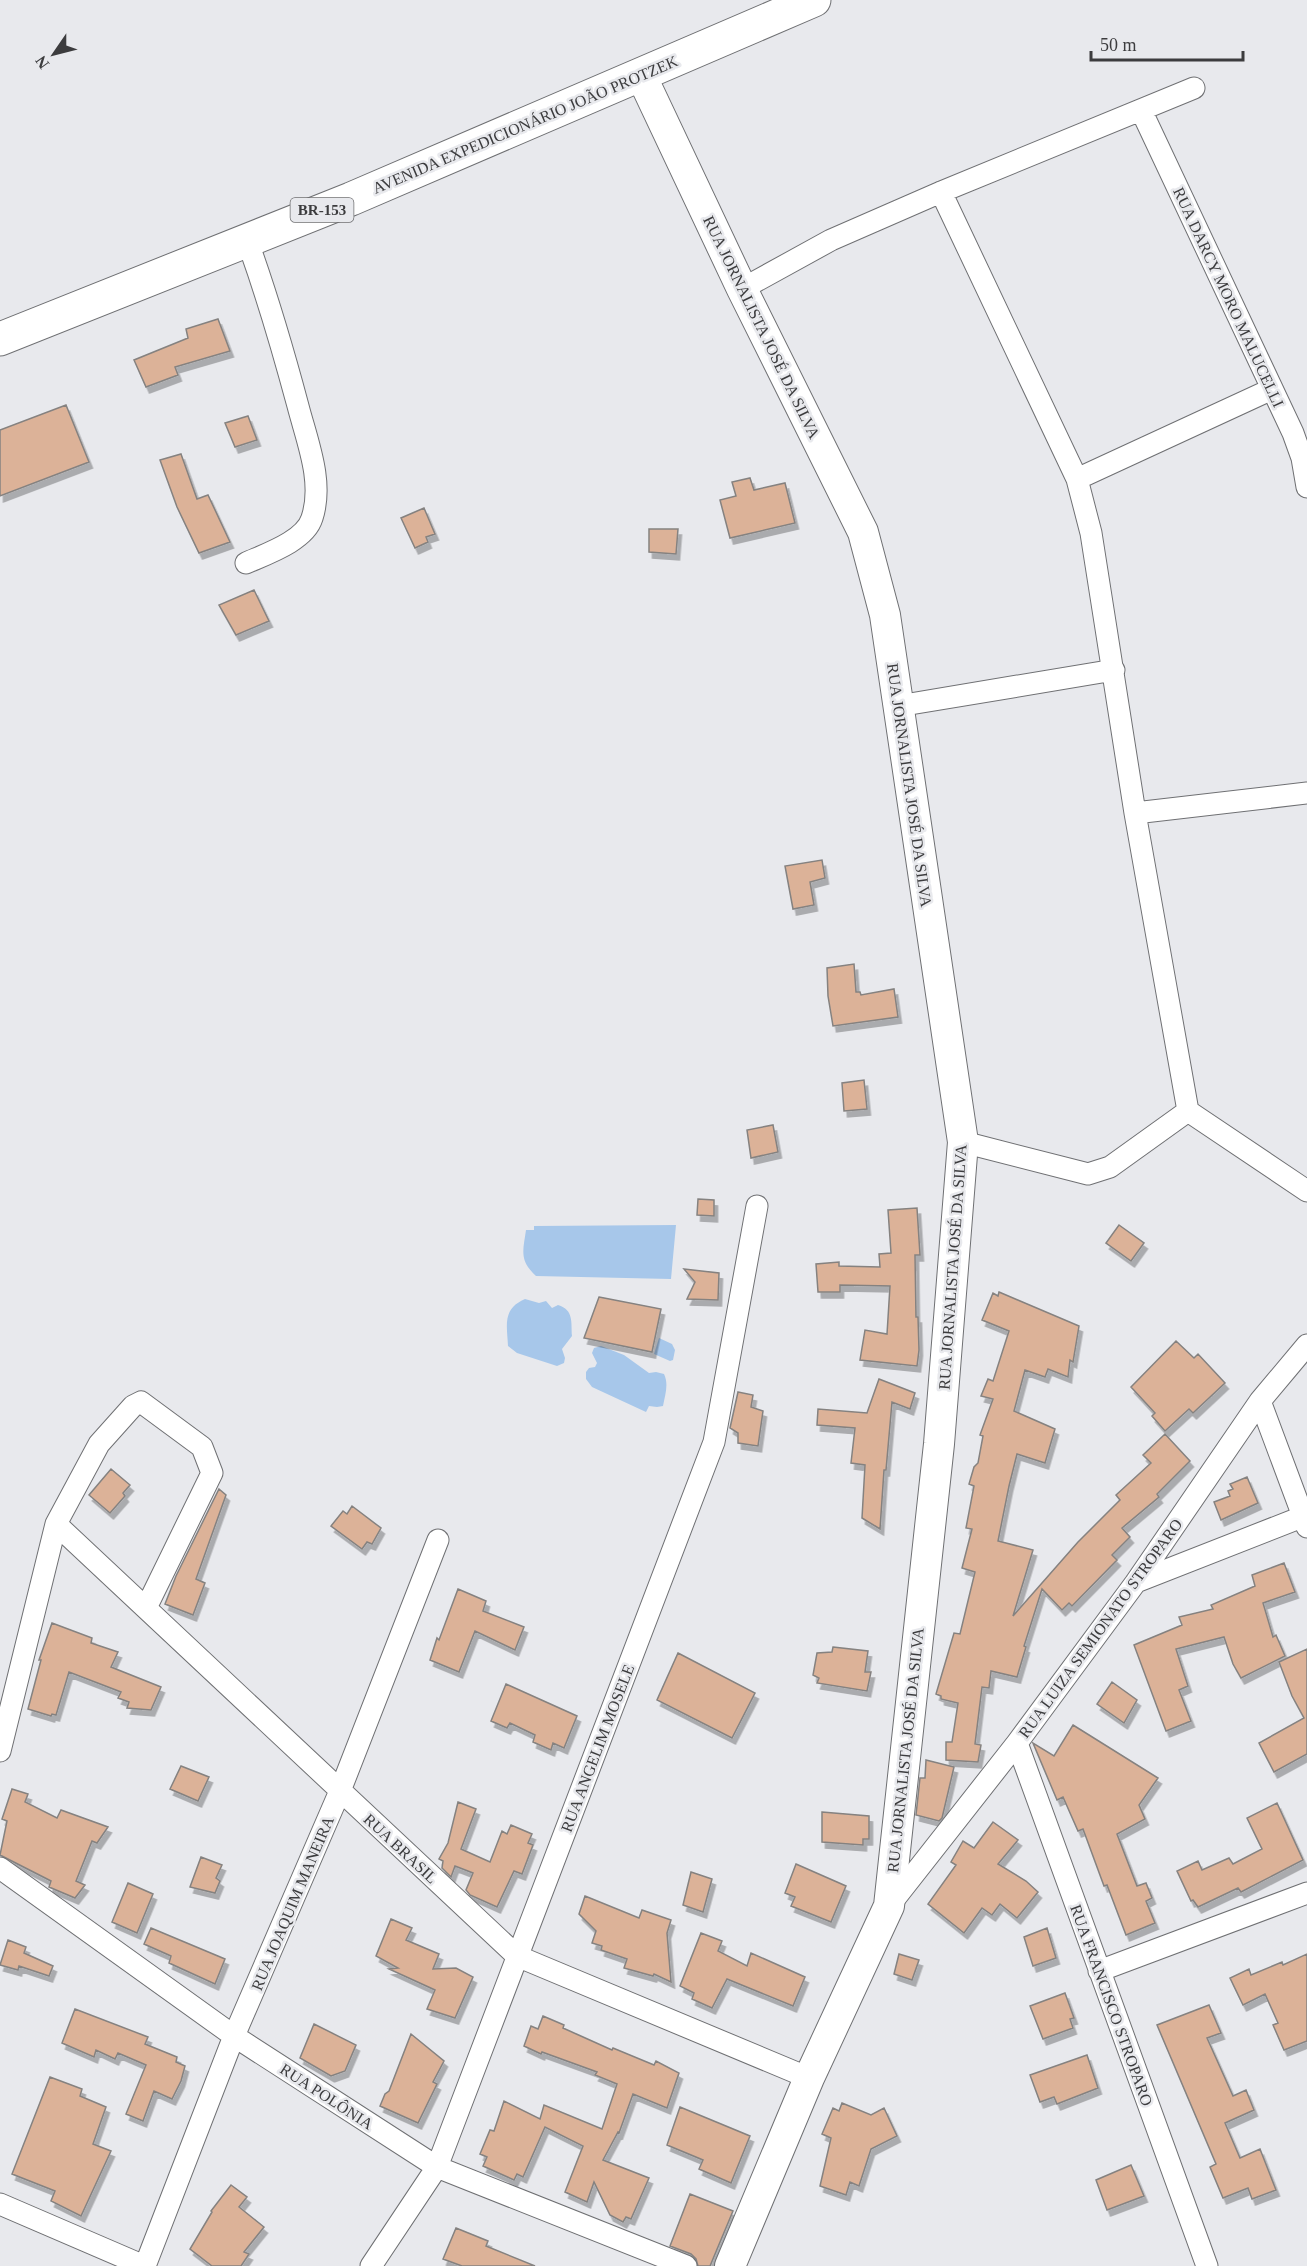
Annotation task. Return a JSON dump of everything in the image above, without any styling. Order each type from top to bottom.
[{"type":"highway","name":"AVENIDA EXPEDICIONÁRIO JOÃO PROTZEK","points":[[0,339],[362,194],[814,0]]},
{"type":"main road","name":"RUA JORNALISTA JOSÉ DA SILVA","points":[[641,75],[741,289],[863,532],[885,615],[963,1142],[939,1444],[889,1906],[808,2078],[730,2266]]},
{"type":"street","points":[[741,289],[831,240],[940,192],[1194,88]]},
{"type":"street","name":"RUA DARCY MORO MALUCELLI","points":[[1141,110],[1293,433],[1302,458],[1307,487]]},
{"type":"street","points":[[940,192],[1077,479],[1091,533],[1135,813],[1188,1112],[1307,1191]]},
{"type":"street","points":[[246,563],[281,547],[303,533],[312,519],[316,493],[313,463],[289,372],[266,292],[247,240]]},
{"type":"street","points":[[1077,479],[1272,388]]},
{"type":"street","points":[[898,706],[1114,670]]},
{"type":"street","points":[[1135,813],[1307,793]]},
{"type":"street","points":[[963,1142],[1088,1174],[1110,1167],[1188,1112]]},
{"type":"street","name":"RUA ANGELIM MOSELE","points":[[371,2266],[437,2167],[714,1442],[757,1206]]},
{"type":"street","name":"RUA LUIZA SEMIONATO STROPARO","points":[[889,1906],[1017,1743],[1136,1582],[1260,1401],[1307,1345]]},
{"type":"street","points":[[1136,1582],[1306,1520],[1260,1401]]},
{"type":"street","points":[[0,1751],[56,1524],[99,1444],[133,1406],[141,1402],[202,1447],[212,1473],[146,1608]]},
{"type":"street","name":"RUA BRASIL","points":[[56,1524],[517,1956],[808,2078]]},
{"type":"street","name":"RUA JOAQUIM MANEIRA","points":[[145,2266],[234,2036],[340,1791],[438,1540]]},
{"type":"street","name":"RUA FRANCISCO STROPARO","points":[[1017,1743],[1208,2266]]},
{"type":"street","name":"RUA POLÔNIA","points":[[0,1868],[234,2036],[437,2167],[686,2266]]},
{"type":"street","points":[[1099,1971],[1307,1893]]},
{"type":"street","points":[[0,2204],[145,2266]]},
{"type":"water","points":[[676,1225],[671,1279],[536,1276],[527,1265],[523,1255],[526,1230],[534,1230],[534,1226]]},
{"type":"water","points":[[525,1299],[539,1303],[546,1301],[552,1308],[558,1305],[569,1313],[572,1336],[562,1349],[564,1363],[557,1366],[517,1353],[508,1346],[509,1313]]},
{"type":"water","points":[[659,1338],[672,1344],[675,1350],[673,1360],[670,1361],[654,1354]]},
{"type":"water","points":[[601,1346],[624,1355],[649,1373],[664,1374],[666,1386],[663,1406],[649,1406],[646,1412],[592,1387],[586,1379],[586,1372],[589,1368],[595,1367],[597,1363],[592,1353],[594,1348]]},
{"type":"building","points":[[218,319],[230,351],[175,367],[178,375],[146,387],[134,360],[188,338],[186,329]]},
{"type":"building","points":[[66,405],[89,462],[0,496],[0,430]]},
{"type":"building","points":[[248,416],[257,440],[235,447],[225,423]]},
{"type":"building","points":[[181,454],[197,499],[208,495],[230,542],[199,553],[177,507],[160,460]]},
{"type":"building","points":[[750,478],[754,490],[785,483],[795,523],[730,538],[720,500],[736,496],[732,482]]},
{"type":"building","points":[[424,508],[435,534],[426,537],[428,542],[415,548],[401,518]]},
{"type":"building","points":[[649,529],[678,529],[676,554],[649,552]]},
{"type":"building","points":[[254,590],[269,621],[236,635],[219,605]]},
{"type":"building","points":[[822,860],[825,878],[810,882],[814,905],[793,909],[785,866]]},
{"type":"building","points":[[854,964],[856,992],[860,992],[861,995],[894,989],[898,1017],[833,1026],[828,996],[827,968]]},
{"type":"building","points":[[864,1080],[867,1109],[844,1111],[842,1083]]},
{"type":"building","points":[[773,1125],[778,1152],[751,1158],[747,1130]]},
{"type":"building","points":[[698,1199],[714,1200],[714,1216],[697,1215]]},
{"type":"building","points":[[917,1208],[920,1255],[915,1255],[919,1350],[917,1366],[860,1360],[865,1330],[887,1334],[890,1286],[840,1285],[840,1292],[818,1292],[816,1264],[839,1262],[839,1266],[880,1267],[879,1254],[891,1253],[888,1210]]},
{"type":"building","points":[[1119,1225],[1144,1243],[1131,1261],[1106,1243]]},
{"type":"building","points":[[684,1269],[719,1273],[718,1300],[687,1299],[695,1282]]},
{"type":"building","points":[[999,1292],[1079,1326],[1068,1377],[1048,1369],[1045,1377],[1025,1370],[1014,1411],[1055,1429],[1045,1463],[1017,1454],[1009,1486],[998,1541],[1033,1550],[1013,1616],[1078,1542],[1120,1500],[1116,1495],[1151,1463],[1143,1455],[1165,1434],[1190,1461],[1157,1494],[1159,1497],[1122,1528],[1130,1537],[1112,1555],[1117,1560],[1072,1606],[1069,1603],[1062,1610],[1042,1589],[1017,1677],[991,1671],[989,1688],[982,1687],[975,1744],[981,1745],[978,1762],[946,1760],[946,1742],[952,1742],[958,1703],[941,1699],[941,1696],[936,1694],[954,1633],[960,1634],[975,1572],[962,1568],[972,1529],[966,1528],[974,1486],[969,1484],[974,1467],[978,1463],[983,1436],[980,1435],[993,1399],[981,1396],[988,1379],[993,1381],[1009,1331],[982,1320],[993,1293],[998,1296]]},
{"type":"building","points":[[599,1297],[661,1309],[652,1352],[584,1338]]},
{"type":"building","points":[[1176,1341],[1194,1358],[1198,1354],[1225,1383],[1193,1413],[1189,1409],[1165,1431],[1152,1416],[1155,1413],[1131,1387]]},
{"type":"building","points":[[879,1379],[915,1393],[910,1409],[892,1402],[880,1529],[862,1518],[865,1465],[851,1463],[855,1428],[817,1425],[818,1409],[867,1413]]},
{"type":"building","points":[[738,1392],[753,1395],[751,1407],[763,1411],[758,1446],[738,1443],[738,1433],[730,1428]]},
{"type":"building","points":[[111,1469],[130,1485],[123,1493],[125,1496],[110,1513],[89,1495]]},
{"type":"building","points":[[1247,1477],[1258,1503],[1221,1520],[1214,1502],[1230,1496],[1228,1491],[1233,1489],[1230,1484]]},
{"type":"building","points":[[219,1489],[226,1495],[196,1579],[205,1583],[193,1615],[165,1604],[176,1576]]},
{"type":"building","points":[[352,1506],[381,1528],[372,1544],[367,1542],[362,1549],[331,1526],[343,1511],[347,1514]]},
{"type":"building","points":[[1284,1563],[1295,1592],[1263,1603],[1273,1637],[1276,1635],[1285,1656],[1241,1678],[1233,1664],[1224,1637],[1176,1649],[1188,1686],[1179,1690],[1191,1721],[1166,1731],[1134,1645],[1182,1625],[1179,1617],[1213,1609],[1211,1605],[1255,1586],[1252,1575]]},
{"type":"building","points":[[458,1589],[486,1601],[483,1611],[524,1627],[515,1650],[475,1631],[459,1672],[430,1660]]},
{"type":"building","points":[[52,1623],[92,1638],[91,1643],[118,1652],[111,1667],[161,1687],[151,1710],[127,1708],[129,1702],[118,1698],[121,1692],[69,1672],[56,1715],[51,1716],[28,1709],[41,1660],[39,1660]]},
{"type":"building","points":[[833,1647],[868,1651],[865,1672],[871,1672],[867,1691],[817,1683],[819,1678],[813,1675],[817,1653],[832,1652]]},
{"type":"building","points":[[1307,1649],[1307,1754],[1274,1772],[1259,1743],[1304,1718],[1292,1696],[1279,1662]]},
{"type":"building","points":[[678,1653],[755,1693],[732,1738],[657,1700]]},
{"type":"building","points":[[1112,1682],[1137,1700],[1124,1723],[1097,1704]]},
{"type":"building","points":[[506,1684],[577,1716],[564,1748],[553,1743],[551,1750],[533,1742],[535,1735],[510,1723],[507,1728],[491,1721]]},
{"type":"building","points":[[1073,1725],[1158,1778],[1139,1805],[1145,1819],[1117,1834],[1137,1886],[1146,1883],[1152,1898],[1146,1901],[1155,1923],[1126,1935],[1107,1885],[1104,1886],[1083,1829],[1078,1831],[1063,1797],[1057,1800],[1033,1743],[1054,1756]]},
{"type":"building","points":[[926,1760],[954,1767],[942,1818],[939,1821],[916,1815],[920,1778],[925,1778]]},
{"type":"building","points":[[181,1766],[209,1777],[198,1801],[170,1789]]},
{"type":"building","points":[[12,1789],[28,1794],[25,1802],[57,1818],[61,1810],[108,1827],[97,1843],[92,1841],[76,1881],[85,1885],[75,1898],[49,1887],[51,1881],[0,1855],[7,1821],[2,1819]]},
{"type":"building","points":[[458,1802],[476,1809],[461,1849],[490,1862],[502,1831],[507,1834],[511,1825],[532,1834],[528,1843],[533,1845],[522,1874],[514,1871],[497,1907],[470,1895],[466,1890],[473,1873],[455,1866],[451,1877],[442,1868],[443,1861],[439,1859],[448,1843]]},
{"type":"building","points":[[1277,1803],[1303,1860],[1241,1892],[1238,1888],[1198,1907],[1193,1900],[1191,1901],[1177,1871],[1198,1861],[1202,1870],[1229,1858],[1233,1864],[1262,1849],[1247,1818]]},
{"type":"building","points":[[822,1812],[869,1816],[869,1839],[863,1839],[863,1845],[822,1842]]},
{"type":"building","points":[[993,1822],[1018,1840],[998,1864],[1026,1881],[1038,1892],[1017,1918],[1000,1904],[992,1915],[982,1908],[964,1933],[928,1904],[956,1865],[951,1862],[963,1841],[974,1848]]},
{"type":"building","points":[[201,1857],[222,1865],[216,1878],[220,1881],[215,1893],[190,1887]]},
{"type":"building","points":[[796,1864],[846,1886],[831,1922],[791,1906],[795,1897],[785,1893]]},
{"type":"building","points":[[691,1872],[712,1879],[703,1912],[683,1905]]},
{"type":"building","points":[[128,1883],[153,1894],[137,1933],[112,1922]]},
{"type":"building","points":[[585,1896],[639,1918],[642,1910],[671,1920],[667,1933],[671,1982],[654,1974],[653,1976],[624,1968],[627,1959],[601,1950],[602,1946],[592,1943],[596,1931],[579,1914]]},
{"type":"building","points":[[391,1919],[412,1928],[406,1940],[439,1954],[433,1969],[456,1968],[473,1977],[455,2018],[427,2009],[435,1990],[389,1969],[398,1968],[376,1956]]},
{"type":"building","points":[[151,1928],[225,1959],[215,1984],[169,1963],[171,1956],[144,1944]]},
{"type":"building","points":[[1047,1928],[1056,1958],[1033,1966],[1024,1937]]},
{"type":"building","points":[[701,1933],[722,1941],[718,1951],[747,1966],[751,1953],[805,1977],[793,2006],[727,1979],[712,2008],[692,1999],[694,1993],[680,1986]]},
{"type":"building","points":[[8,1940],[26,1947],[24,1953],[53,1966],[49,1976],[19,1966],[18,1970],[0,1965]]},
{"type":"building","points":[[899,1954],[919,1960],[912,1980],[894,1974]]},
{"type":"building","points":[[1307,1954],[1307,2041],[1284,2050],[1273,2025],[1278,2023],[1265,1994],[1243,2005],[1230,1978],[1249,1969],[1251,1975],[1282,1962],[1283,1965]]},
{"type":"building","points":[[1065,1993],[1074,2018],[1070,2019],[1073,2028],[1043,2039],[1030,2006]]},
{"type":"building","points":[[1209,2005],[1221,2033],[1207,2038],[1233,2096],[1246,2090],[1254,2110],[1225,2123],[1240,2158],[1260,2149],[1276,2190],[1252,2199],[1248,2188],[1223,2198],[1210,2167],[1216,2164],[1157,2025]]},
{"type":"building","points":[[75,2009],[148,2037],[145,2044],[177,2057],[176,2062],[185,2066],[172,2099],[154,2091],[143,2121],[126,2114],[146,2065],[118,2053],[115,2059],[96,2050],[94,2057],[62,2043]]},
{"type":"building","points":[[543,2016],[564,2025],[563,2028],[612,2050],[613,2048],[654,2065],[656,2061],[679,2073],[667,2108],[633,2094],[619,2133],[603,2160],[649,2178],[631,2219],[626,2217],[623,2222],[610,2215],[594,2182],[587,2202],[565,2192],[583,2146],[545,2127],[523,2177],[517,2174],[514,2180],[483,2166],[487,2157],[480,2154],[490,2130],[494,2131],[504,2101],[540,2119],[544,2105],[602,2129],[617,2084],[595,2075],[597,2072],[542,2052],[541,2054],[524,2046],[531,2026],[538,2029]]},
{"type":"building","points":[[314,2024],[356,2045],[345,2071],[331,2076],[300,2058]]},
{"type":"building","points":[[411,2034],[444,2061],[433,2082],[437,2084],[418,2123],[380,2106],[385,2094],[389,2091]]},
{"type":"building","points":[[1087,2055],[1098,2088],[1057,2104],[1054,2097],[1040,2102],[1030,2075]]},
{"type":"building","points":[[50,2077],[82,2089],[80,2096],[106,2107],[93,2144],[111,2151],[81,2216],[51,2201],[55,2191],[12,2174]]},
{"type":"building","points":[[842,2103],[871,2115],[884,2108],[897,2136],[871,2149],[859,2186],[850,2182],[846,2195],[820,2186],[831,2138],[822,2134],[833,2108],[839,2111]]},
{"type":"building","points":[[680,2107],[750,2136],[731,2183],[699,2169],[703,2160],[667,2145]]},
{"type":"building","points":[[1131,2165],[1144,2196],[1107,2210],[1096,2180]]},
{"type":"building","points":[[231,2185],[247,2197],[239,2207],[264,2227],[244,2252],[249,2254],[241,2266],[212,2266],[190,2249],[211,2211]]},
{"type":"building","points":[[690,2194],[733,2211],[710,2266],[698,2266],[691,2254],[670,2246]]},
{"type":"building","points":[[456,2228],[488,2241],[486,2246],[535,2266],[462,2266],[443,2259]]}]
